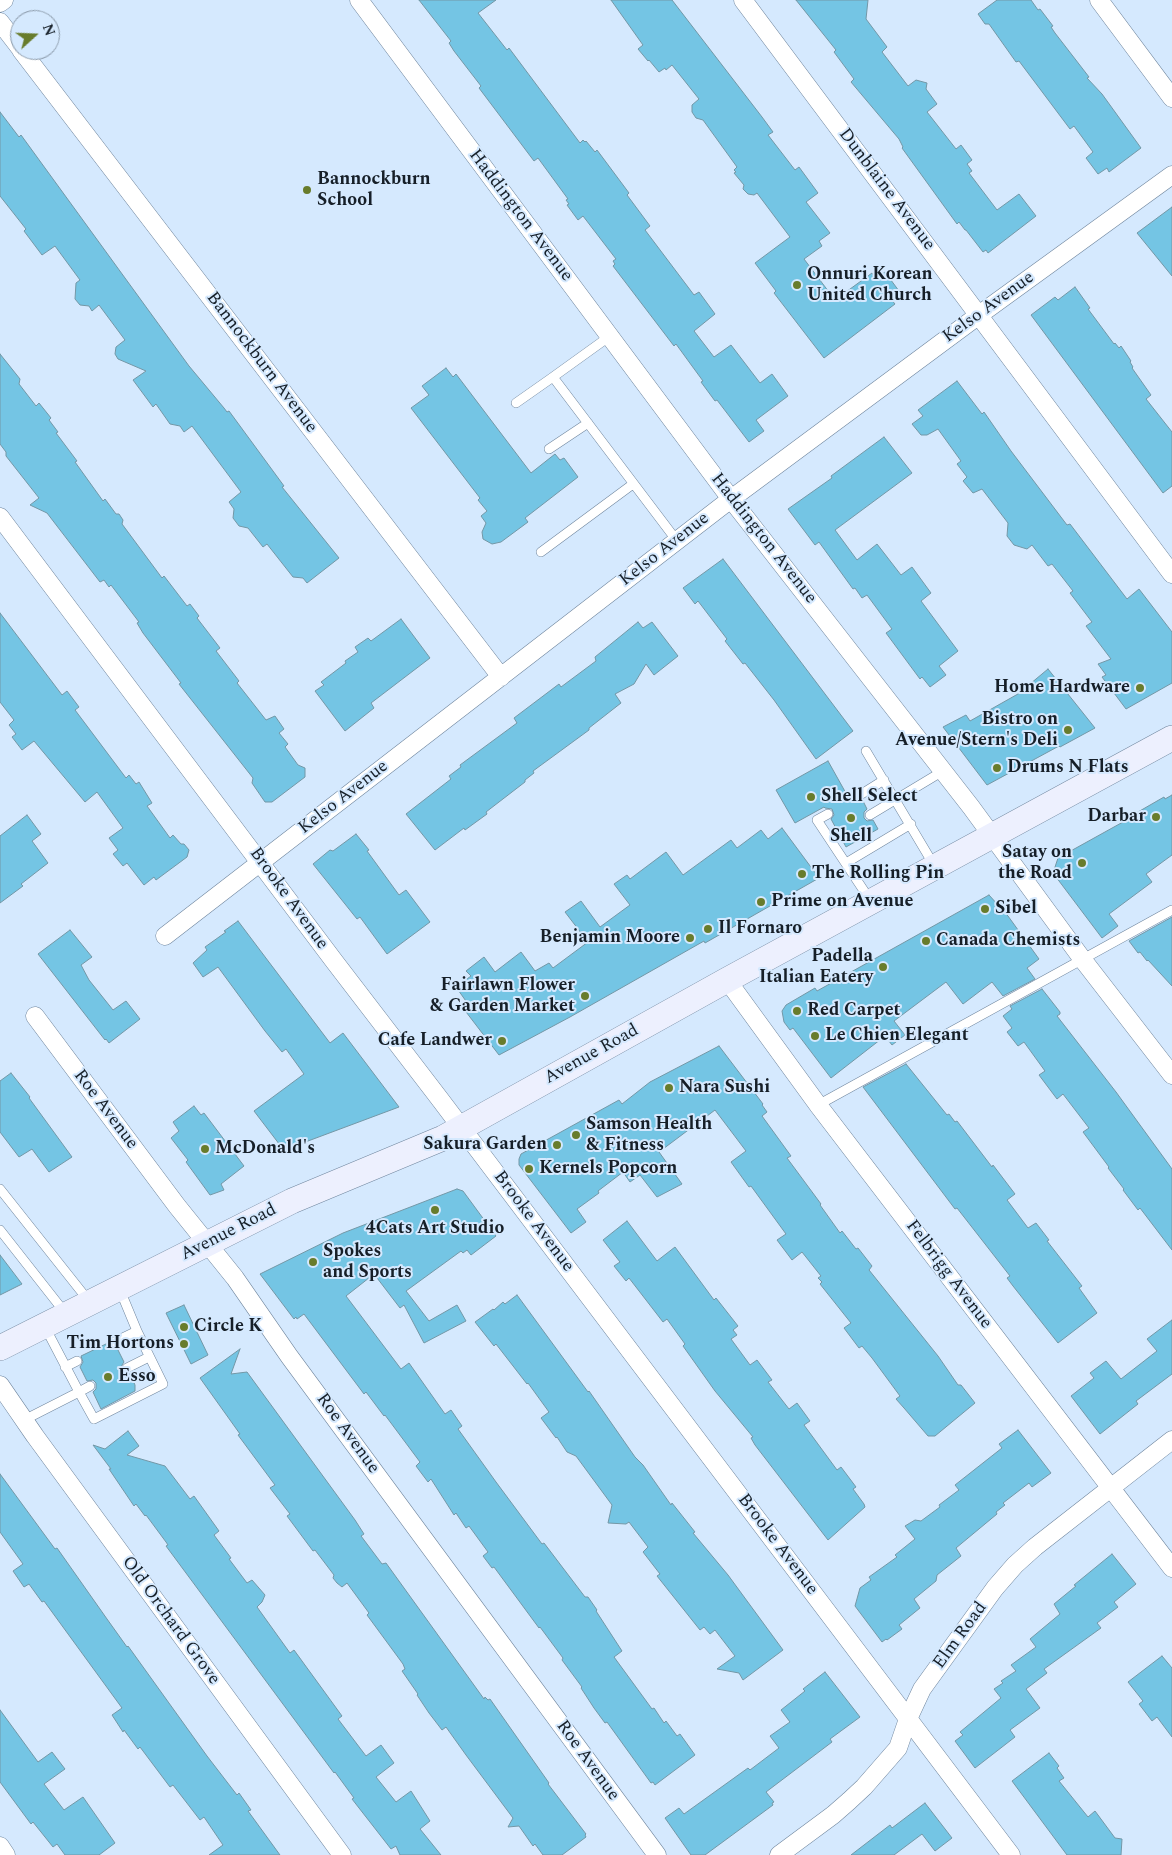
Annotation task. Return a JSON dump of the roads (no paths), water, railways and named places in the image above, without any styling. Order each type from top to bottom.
[{"type":"main road","name":"Avenue Road","points":[[0,1348],[208,1245],[292,1201],[443,1138],[727,980],[1172,738]]},
{"type":"street","points":[[0,3],[4,0]]},
{"type":"street","name":"Haddington Avenue","points":[[359,0],[731,499],[942,771],[1172,1076]]},
{"type":"street","name":"Dunblaine Avenue","points":[[743,0],[1172,574]]},
{"type":"street","points":[[1099,0],[1172,98]]},
{"type":"street","name":"Bannockburn Avenue","points":[[0,22],[10,35]]},
{"type":"street","name":"Bannockburn Avenue","points":[[29,60],[500,677]]},
{"type":"street","name":"Kelso Avenue","points":[[165,936],[731,499],[1172,174]]},
{"type":"street","name":"Brooke Avenue","points":[[0,517],[1011,1855]]},
{"type":"street","name":"Felbrigg Avenue","points":[[727,980],[818,1105],[1172,1568]]},
{"type":"street","name":"Roe Avenue","points":[[35,1016],[177,1206],[234,1278],[289,1356],[657,1855]]},
{"type":"street","name":"Old Orchard Grove","points":[[0,1385],[342,1855]]},
{"type":"street","name":"Elm Road","points":[[779,1855],[833,1815],[864,1787],[898,1748],[908,1719],[922,1689],[994,1588],[1015,1565],[1035,1547],[1172,1440]]},
{"type":"street","points":[[0,1846],[6,1855]]},
{"type":"lane","points":[[516,403],[610,336]]},
{"type":"lane","points":[[553,377],[677,541]]},
{"type":"lane","points":[[549,449],[588,423]]},
{"type":"lane","points":[[542,552],[634,484]]},
{"type":"lane","points":[[866,750],[935,867]]},
{"type":"lane","points":[[870,815],[942,771]]},
{"type":"lane","points":[[860,795],[884,780]]},
{"type":"lane","points":[[828,814],[817,820],[872,902]]},
{"type":"lane","points":[[846,863],[911,824]]},
{"type":"lane","points":[[829,837],[838,832]]},
{"type":"lane","points":[[818,1105],[1172,910]]},
{"type":"lane","points":[[0,1190],[90,1303]]},
{"type":"lane","points":[[0,1230],[67,1315]]},
{"type":"lane","points":[[44,1326],[94,1419],[120,1406],[163,1384],[137,1331],[119,1288]]},
{"type":"lane","points":[[114,1342],[137,1331]]},
{"type":"lane","points":[[127,1368],[149,1357]]},
{"type":"lane","points":[[65,1367],[77,1361]]},
{"type":"lane","points":[[24,1420],[90,1386]]},
{"type":"place","name":"Bannockburn School","points":[[307,190]]},
{"type":"place","name":"Onnuri Korean United Church","points":[[797,285]]},
{"type":"place","name":"Home Hardware","points":[[1140,688]]},
{"type":"place","name":"Bistro on Avenue/Stern's Deli","points":[[1068,730]]},
{"type":"place","name":"Drums N Flats","points":[[997,768]]},
{"type":"place","name":"Shell Select","points":[[811,797]]},
{"type":"place","name":"Darbar","points":[[1156,817]]},
{"type":"place","name":"Shell","points":[[851,818]]},
{"type":"place","name":"Satay on the Road","points":[[1082,863]]},
{"type":"place","name":"The Rolling Pin","points":[[802,874]]},
{"type":"place","name":"Prime on Avenue","points":[[761,902]]},
{"type":"place","name":"Sibel","points":[[985,909]]},
{"type":"place","name":"Il Fornaro","points":[[708,929]]},
{"type":"place","name":"Benjamin Moore","points":[[690,938]]},
{"type":"place","name":"Canada Chemists","points":[[926,941]]},
{"type":"place","name":"Padella Italian Eatery","points":[[883,967]]},
{"type":"place","name":"Fairlawn Flower & Garden Market","points":[[585,996]]},
{"type":"place","name":"Red Carpet","points":[[797,1011]]},
{"type":"place","name":"Le Chien Elegant","points":[[815,1036]]},
{"type":"place","name":"Cafe Landwer","points":[[502,1041]]},
{"type":"place","name":"Nara Sushi","points":[[669,1088]]},
{"type":"place","name":"Samson Health & Fitness","points":[[576,1135]]},
{"type":"place","name":"Sakura Garden","points":[[557,1145]]},
{"type":"place","name":"McDonald's","points":[[205,1149]]},
{"type":"place","name":"Kernels Popcorn","points":[[529,1169]]},
{"type":"place","name":"4Cats Art Studio","points":[[435,1210]]},
{"type":"place","name":"Spokes and Sports","points":[[313,1262]]},
{"type":"place","name":"Circle K","points":[[184,1327]]},
{"type":"place","name":"Tim Hortons","points":[[184,1344]]},
{"type":"place","name":"Esso","points":[[108,1377]]}]
